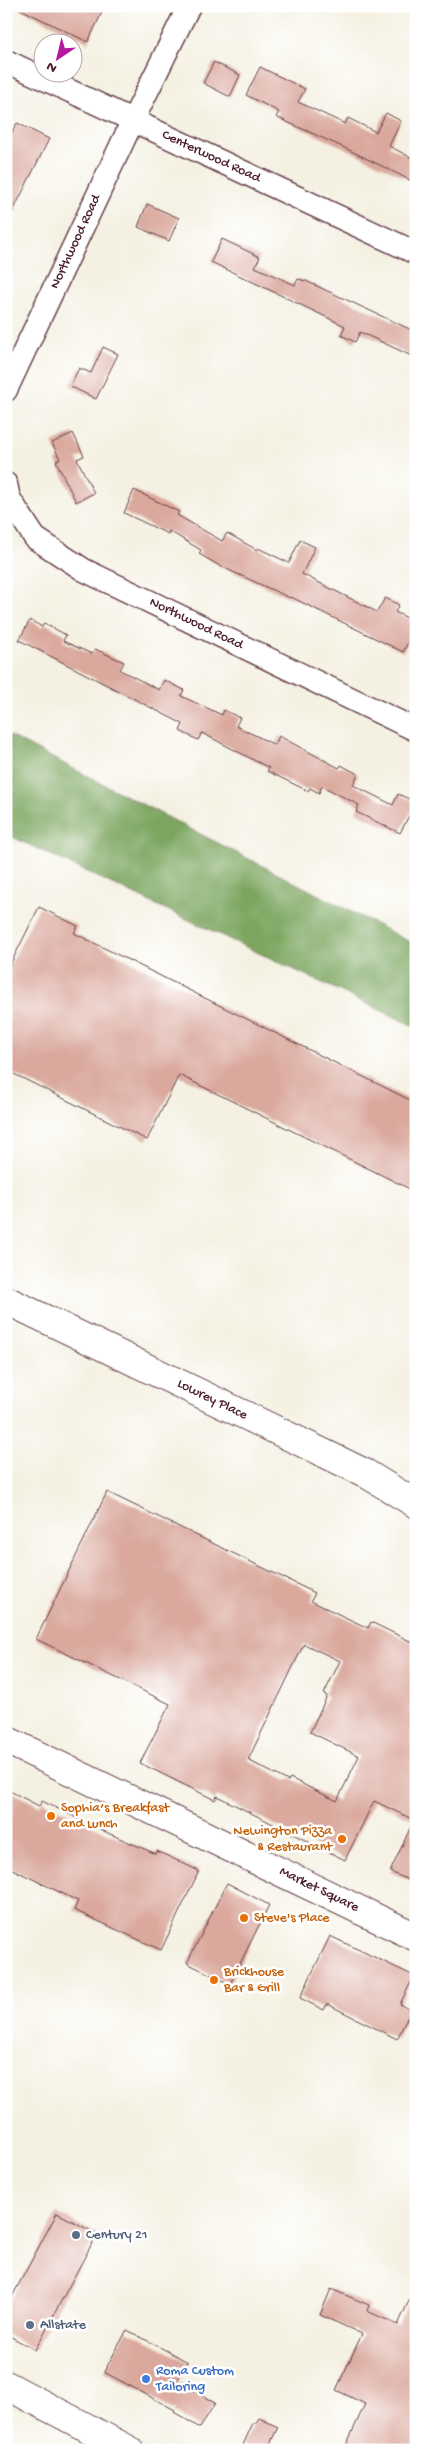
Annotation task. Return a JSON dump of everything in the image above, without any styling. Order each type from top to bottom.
[{"type":"street","name":"Northwood Road","points":[[6,390],[133,120],[189,6]]},
{"type":"street","name":"Centerwood Road","points":[[6,61],[416,253]]},
{"type":"street","name":"Northwood Road","points":[[6,484],[10,498],[35,538],[84,570],[416,730]]},
{"type":"street","name":"Lowrey Place","points":[[6,1300],[365,1473],[416,1504]]},
{"type":"street","name":"Market Square","points":[[6,1740],[416,1937]]},
{"type":"street","points":[[6,2385],[129,2450]]},
{"type":"green space","points":[[6,734],[416,945],[416,1027],[6,834]]},
{"type":"building","points":[[14,6],[105,6],[88,42],[82,39],[82,32],[67,32]]},
{"type":"building","points":[[214,62],[240,75],[230,97],[203,83]]},
{"type":"building","points":[[260,67],[305,89],[298,102],[345,124],[348,118],[376,132],[386,113],[401,121],[389,146],[416,160],[416,183],[276,117],[279,112],[246,95]]},
{"type":"building","points":[[17,123],[49,139],[6,225],[6,143]]},
{"type":"building","points":[[147,204],[179,218],[169,241],[138,227]]},
{"type":"building","points":[[222,239],[260,257],[255,267],[295,285],[298,279],[306,281],[416,332],[416,358],[360,332],[355,342],[341,335],[345,326],[211,262]]},
{"type":"building","points":[[103,347],[118,354],[96,399],[70,386],[79,368],[91,373]]},
{"type":"building","points":[[73,433],[84,456],[77,459],[94,493],[76,502],[56,461],[60,459],[52,443]]},
{"type":"building","points":[[134,490],[179,512],[177,515],[222,541],[227,533],[257,550],[258,548],[289,563],[300,540],[315,547],[302,574],[377,612],[385,598],[399,605],[395,612],[416,622],[416,627],[403,652],[291,597],[220,566],[199,554],[201,550],[169,531],[168,534],[124,513]]},
{"type":"building","points":[[30,620],[42,627],[44,623],[66,635],[63,641],[92,654],[95,649],[124,662],[120,670],[159,690],[164,680],[184,690],[181,696],[222,715],[224,710],[240,718],[236,726],[275,745],[279,736],[339,768],[341,765],[358,774],[353,785],[393,805],[398,794],[416,802],[400,833],[356,812],[359,805],[322,786],[319,793],[310,788],[308,791],[267,771],[269,768],[202,733],[198,740],[180,731],[183,724],[19,640]]},
{"type":"building","points":[[39,907],[78,926],[74,933],[416,1103],[416,1192],[179,1075],[147,1140],[6,1070],[6,973]]},
{"type":"building","points":[[107,1492],[315,1593],[311,1601],[368,1628],[371,1622],[416,1644],[416,1883],[390,1872],[414,1820],[374,1801],[345,1860],[217,1796],[215,1800],[140,1763],[170,1704],[36,1639]],"holes":[[[304,1644],[340,1661],[324,1694],[327,1696],[310,1732],[359,1756],[337,1801],[290,1778],[288,1781],[248,1760]]]},
{"type":"building","points":[[6,1789],[39,1806],[42,1801],[110,1834],[156,1854],[157,1851],[199,1871],[161,1950],[74,1910],[78,1901],[6,1866]]},
{"type":"building","points":[[227,1883],[269,1905],[230,1984],[187,1963]]},
{"type":"building","points":[[330,1936],[414,1976],[400,2004],[411,2010],[397,2039],[327,2004],[324,2010],[300,1998]]},
{"type":"building","points":[[57,2213],[97,2234],[35,2350],[6,2334],[6,2308]]},
{"type":"building","points":[[416,2285],[416,2450],[344,2450],[365,2404],[336,2390],[362,2334],[320,2315],[331,2289],[369,2305],[367,2311],[398,2325]]},
{"type":"building","points":[[127,2330],[188,2362],[177,2381],[215,2403],[200,2428],[174,2412],[175,2410],[104,2372]]},
{"type":"building","points":[[259,2418],[278,2427],[267,2450],[253,2450],[243,2445],[253,2423],[256,2423]]},
{"type":"place","name":"Sophia’s Breakfast and Lunch","points":[[51,1816]]},
{"type":"place","name":"Newington Pizza & Restaurant","points":[[342,1839]]},
{"type":"place","name":"Steve's Place","points":[[244,1918]]},
{"type":"place","name":"Brickhouse Bar & Grill","points":[[214,1980]]},
{"type":"place","name":"Century 21","points":[[76,2235]]},
{"type":"place","name":"Allstate","points":[[30,2325]]},
{"type":"place","name":"Roma Custom Tailoring","points":[[146,2379]]}]
